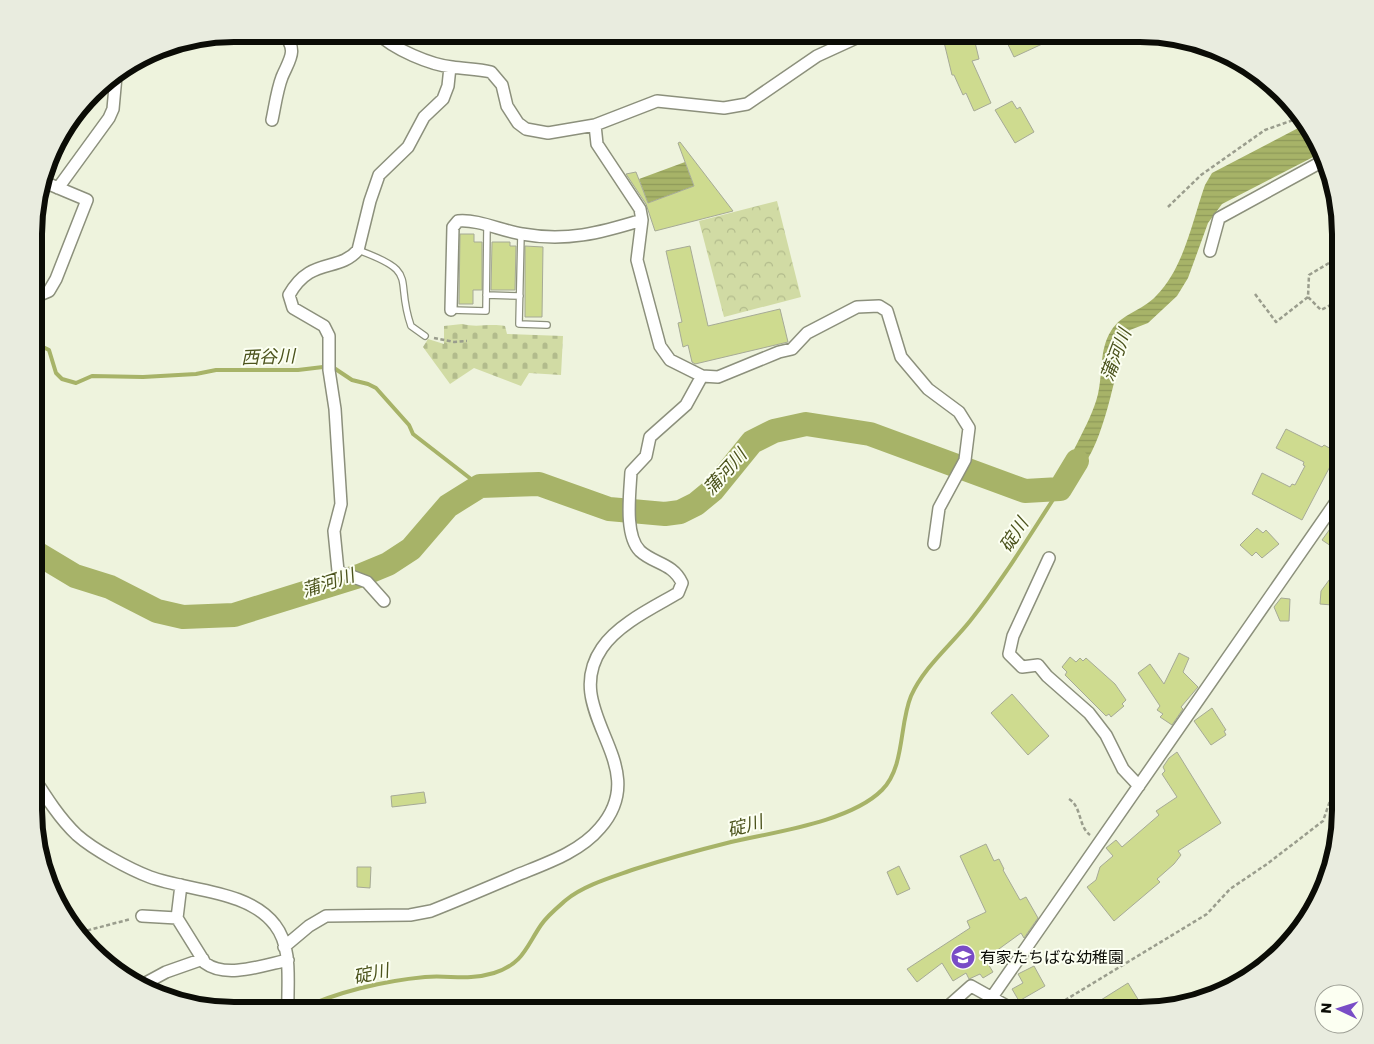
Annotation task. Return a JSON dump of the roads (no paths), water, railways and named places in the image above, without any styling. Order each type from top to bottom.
[{"type":"street","points":[[272,120],[282,77],[291,62],[293,53],[288,42]]},
{"type":"street","points":[[389,42],[396,48],[450,67],[480,69],[497,77],[502,85],[512,115],[526,129],[548,133],[595,125],[657,101],[724,108],[747,104],[817,56],[848,42]]},
{"type":"street","points":[[384,601],[367,582],[338,571],[334,531],[341,504],[335,409],[329,368],[329,336],[324,326],[293,308],[289,295],[295,285],[312,269],[346,260],[358,250],[370,201],[379,175],[408,147],[424,117],[443,99],[448,86],[450,67]]},
{"type":"street","points":[[58,188],[109,118],[113,109],[115,84]]},
{"type":"street","points":[[595,125],[597,144],[640,209],[642,220],[637,260],[660,346],[670,360],[702,376],[718,377],[779,352],[792,349],[807,333],[857,307],[879,306],[887,311],[901,357],[928,389],[959,412],[969,428],[965,460],[939,508],[934,544]]},
{"type":"street","points":[[1210,251],[1219,218],[1318,164]]},
{"type":"street","points":[[42,294],[49,291],[56,280],[87,200],[49,184]]},
{"type":"street","points":[[451,310],[452,227],[458,221],[537,236],[588,236],[642,220]]},
{"type":"street","points":[[284,946],[309,926],[326,916],[410,915],[432,911],[562,856],[600,829],[615,808],[618,771],[590,698],[592,668],[602,647],[631,621],[678,593],[682,583],[677,572],[640,550],[633,538],[629,523],[631,472],[646,456],[650,437],[686,405],[702,376]]},
{"type":"street","points":[[989,1002],[1332,508]]},
{"type":"street","points":[[1049,558],[1013,636],[1009,654],[1012,660],[1022,667],[1038,665],[1052,681],[1089,713],[1106,736],[1123,769],[1139,786]]},
{"type":"street","points":[[42,790],[77,835],[97,849],[149,877],[241,900],[262,912],[276,926],[284,946],[288,960],[288,1002]]},
{"type":"street","points":[[181,885],[177,918],[202,959],[211,968],[236,970],[288,960]]},
{"type":"street","points":[[142,916],[177,918]]},
{"type":"street","points":[[148,982],[166,972],[202,959]]},
{"type":"street","points":[[953,1002],[971,986],[999,1002]]},
{"type":"lane","points":[[451,310],[486,311],[488,226]]},
{"type":"lane","points":[[521,234],[519,324],[546,325]]},
{"type":"lane","points":[[358,250],[386,260],[398,270],[405,287],[411,326],[425,336]]},
{"type":"lane","points":[[486,295],[520,296]]},
{"type":"water","points":[[1299,128],[1315,156],[1222,204],[1208,223],[1188,278],[1177,296],[1148,323],[1130,330],[1122,348],[1105,417],[1092,451],[1073,479],[1060,489],[1067,465],[1098,394],[1107,338],[1121,320],[1145,305],[1166,285],[1186,244],[1205,185],[1212,173]]},
{"type":"water","points":[[685,162],[694,186],[648,203],[639,179]]},
{"type":"waterway","name":"西谷川","points":[[42,346],[49,350],[56,373],[62,379],[76,383],[92,376],[143,377],[196,374],[216,370],[334,368],[352,380],[376,388],[409,425],[413,434],[480,486]]},
{"type":"waterway","name":"蒲河川","points":[[42,556],[75,576],[110,587],[157,611],[183,617],[234,615],[359,576],[388,564],[411,549],[448,506],[480,486],[539,484],[609,509],[665,514],[680,512],[696,504],[713,490],[752,442],[774,431],[806,424],[870,434],[1025,491],[1060,489],[1077,461]]},
{"type":"waterway","name":"碇川","points":[[318,1002],[360,988],[393,981],[425,977],[475,977],[494,973],[518,960],[549,915],[573,895],[590,886],[608,878],[683,855],[831,818],[868,801],[882,790],[895,770],[907,707],[916,685],[982,605],[1060,489]]},
{"type":"place","name":"有家たちばな幼稚園","points":[[963,957]]}]
